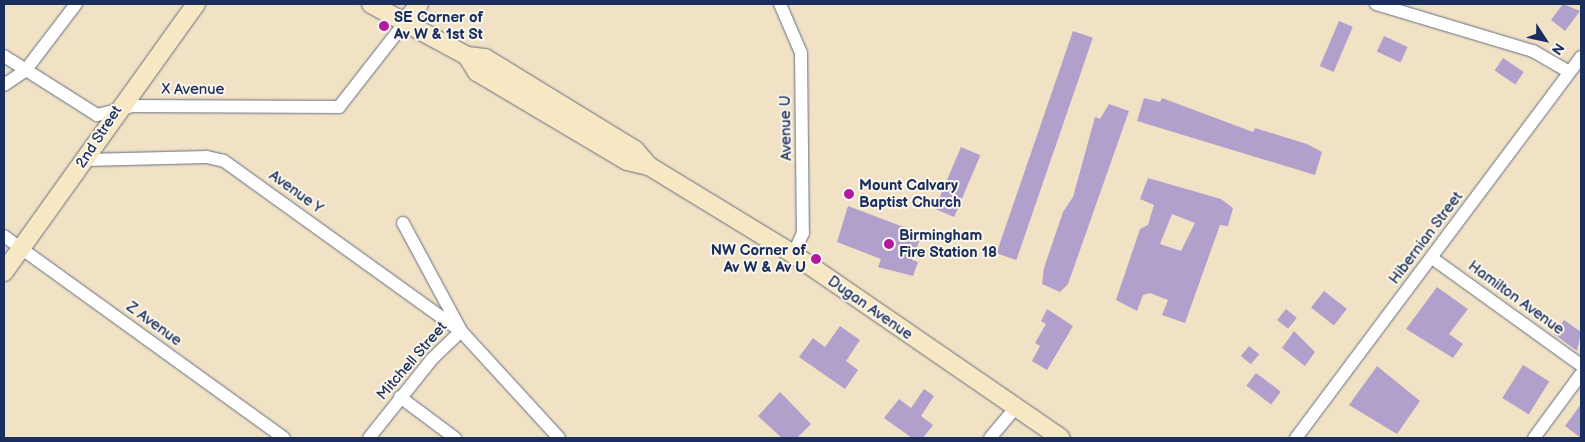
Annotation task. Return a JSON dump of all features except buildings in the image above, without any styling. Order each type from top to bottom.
[{"type":"main road","name":"2nd Street","points":[[4,272],[85,160],[115,111],[196,4]]},
{"type":"main road","name":"Dugan Avenue","points":[[371,4],[403,12],[467,56],[485,58],[635,150],[649,166],[793,254],[1014,409],[1062,438]]},
{"type":"main road","points":[[403,12],[419,4]]},
{"type":"street","points":[[4,85],[25,70],[76,4]]},
{"type":"street","name":"Avenue U","points":[[780,4],[801,53],[803,233],[793,254]]},
{"type":"street","points":[[1376,4],[1533,51],[1567,71]]},
{"type":"street","name":"X Avenue","points":[[115,111],[132,106],[339,107],[403,12]]},
{"type":"street","points":[[4,56],[97,115],[115,111]]},
{"type":"street","name":"Hibernian Street","points":[[1296,438],[1432,258],[1567,71],[1581,57]]},
{"type":"street","name":"Avenue Y","points":[[85,160],[207,157],[224,161],[462,331]]},
{"type":"street","name":"Mitchell Street","points":[[369,438],[400,398],[462,331],[403,223]]},
{"type":"street","name":"Z Avenue","points":[[4,236],[284,438]]},
{"type":"street","name":"Hamilton Avenue","points":[[1432,258],[1581,365]]},
{"type":"street","points":[[462,331],[559,438]]},
{"type":"street","points":[[1534,438],[1581,374]]},
{"type":"street","points":[[400,398],[456,438]]},
{"type":"street","points":[[990,438],[1014,409]]},
{"type":"place","name":"SE Corner of Av W & 1st St","points":[[384,26]]},
{"type":"place","name":"Mount Calvary Baptist Church","points":[[849,194]]},
{"type":"place","name":"Birmingham Fire Station 18","points":[[889,244]]},
{"type":"place","name":"NW Corner of Av W & Av U","points":[[816,259]]}]
